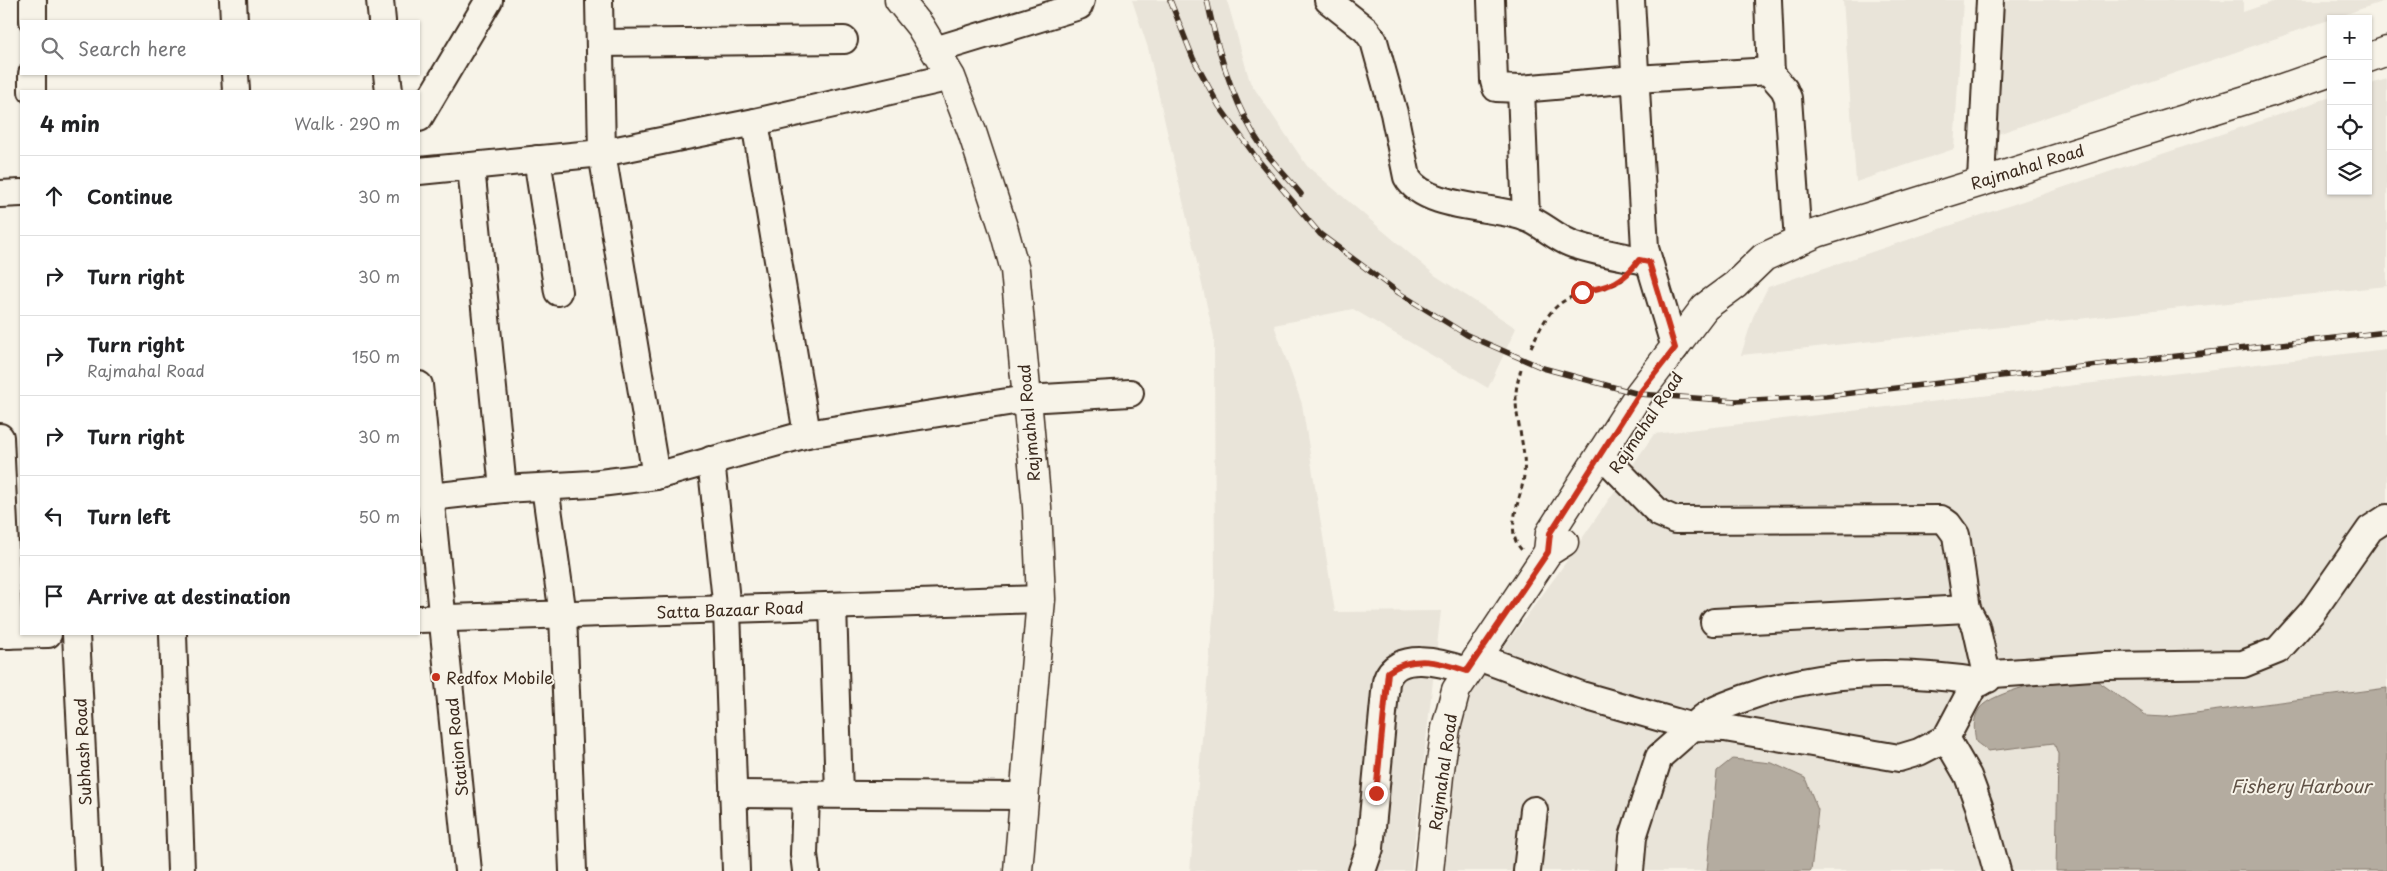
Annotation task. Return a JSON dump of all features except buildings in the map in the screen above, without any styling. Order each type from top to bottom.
[{"type":"main road","name":"Rajmahal Road","points":[[899,0],[920,26],[951,77],[972,132],[1015,270],[1042,598],[1018,871]]},
{"type":"main road","points":[[2372,57],[2387,51]]},
{"type":"main road","name":"Rajmahal Road","points":[[1429,871],[1446,728],[1456,690],[1525,588],[1543,558],[1550,533],[1639,394],[1705,307],[1735,285],[1764,257],[1817,233],[1981,180],[2268,93],[2327,72]]},
{"type":"main road","name":"Rajmahal Road","points":[[1543,558],[1565,541],[1717,318],[1735,285]]},
{"type":"street","points":[[32,20],[33,0]]},
{"type":"street","points":[[233,0],[234,20]]},
{"type":"street","points":[[380,0],[382,20]]},
{"type":"street","points":[[420,116],[489,0]]},
{"type":"street","points":[[599,0],[602,153],[656,476]]},
{"type":"street","points":[[935,50],[1079,6],[1081,0]]},
{"type":"street","points":[[1328,0],[1366,30],[1374,41],[1394,113],[1407,177],[1412,186],[1426,193],[1472,208],[1526,218],[1571,243],[1644,261]]},
{"type":"street","points":[[1491,0],[1494,81],[1496,88],[1521,89],[1635,79],[1771,71]]},
{"type":"street","points":[[1630,0],[1645,248],[1644,261],[1675,348]]},
{"type":"street","points":[[1768,0],[1771,71],[1788,98],[1798,242]]},
{"type":"street","points":[[1981,180],[1990,0]]},
{"type":"street","points":[[600,43],[844,40]]},
{"type":"street","points":[[32,75],[32,90]]},
{"type":"street","points":[[235,75],[236,90]]},
{"type":"street","points":[[387,75],[389,90]]},
{"type":"street","points":[[420,170],[471,167],[602,153],[755,122],[951,77]]},
{"type":"street","points":[[1521,89],[1526,218]]},
{"type":"street","points":[[755,122],[806,434]]},
{"type":"street","points":[[537,159],[558,292]]},
{"type":"street","points":[[471,167],[503,489]]},
{"type":"street","points":[[0,194],[20,193]]},
{"type":"street","points":[[430,497],[656,476],[806,434],[1026,399],[1130,393]]},
{"type":"street","name":"Station Road","points":[[420,395],[430,497],[431,619],[468,871]]},
{"type":"street","points":[[0,436],[4,635],[20,635]]},
{"type":"street","points":[[711,460],[727,610],[736,871]]},
{"type":"street","points":[[1614,468],[1659,513],[1675,520],[1941,518],[1956,535],[1967,609],[1976,626],[1985,680]]},
{"type":"street","points":[[545,487],[563,615],[573,871]]},
{"type":"street","points":[[1362,871],[1370,848],[1388,672],[1395,667],[1409,663],[1430,661],[1473,664],[1693,727],[1725,728],[1899,758],[1919,752],[1953,725],[1972,687],[1994,674],[2106,666],[2243,664],[2278,650],[2312,612],[2370,529],[2387,518]]},
{"type":"street","name":"Satta Bazaar Road","points":[[431,619],[1042,598]]},
{"type":"street","points":[[833,606],[840,794]]},
{"type":"street","points":[[1714,622],[1967,609]]},
{"type":"street","name":"Subhash Road","points":[[76,635],[88,871]]},
{"type":"street","points":[[173,635],[181,871]]},
{"type":"street","points":[[1630,871],[1633,837],[1659,757],[1706,713],[1762,691],[1790,683],[1832,676],[1893,672],[1985,680]]},
{"type":"street","points":[[1953,725],[1997,871]]},
{"type":"street","points":[[733,794],[1024,796]]},
{"type":"street","points":[[806,794],[804,854],[806,871]]},
{"type":"street","points":[[1527,871],[1534,810]]},
{"type":"path","points":[[1531,347],[1546,317],[1563,300],[1622,281],[1644,261]]},
{"type":"path","points":[[1521,368],[1516,395],[1524,458],[1524,475],[1513,532],[1516,545],[1543,558]]},
{"type":"shaded area","points":[[1132,0],[1227,0],[1250,82],[1307,166],[1436,276],[1516,328],[1488,388],[1353,309],[1274,325],[1302,404],[1335,612],[1441,611],[1411,871],[1190,871],[1215,596],[1214,337],[1148,48]]},
{"type":"shaded area","points":[[1843,0],[1963,0],[1954,149],[1856,182]]},
{"type":"shaded area","points":[[2001,0],[2243,0],[2243,12],[2278,0],[2387,0],[2343,15],[2327,15],[2327,21],[1992,136]]},
{"type":"shaded area","points":[[2387,79],[2387,286],[1741,355],[1753,317],[1768,287],[2327,98],[2327,195],[2372,195],[2372,84]]},
{"type":"shaded area","points":[[2387,349],[2387,688],[2165,717],[2147,716],[2099,682],[2056,678],[2010,692],[1981,706],[1973,721],[1975,742],[1988,750],[2053,743],[2058,753],[2056,871],[1811,871],[1818,810],[1717,771],[1707,871],[1442,871],[1454,751],[1470,693],[1559,572],[1654,434]]},
{"type":"water","name":"Fishery Harbour","points":[[2076,676],[2099,682],[2147,716],[2165,717],[2387,688],[2387,871],[2056,871],[2058,754],[2054,743],[1988,751],[1976,742],[1974,724],[1980,708],[1997,697],[2010,691],[2040,683]]},
{"type":"water","points":[[1732,759],[1772,763],[1805,778],[1818,810],[1811,871],[1707,871],[1717,771]]},
{"type":"railway","points":[[1170,0],[1193,58],[1219,106],[1258,160],[1320,234],[1399,293],[1467,335],[1543,368],[1639,394],[1736,401],[1826,396],[2387,332]]},
{"type":"railway","points":[[1207,0],[1228,78],[1244,116],[1264,150],[1301,194]]},
{"type":"place","name":"Redfox Mobile","points":[[436,677]]},
{"type":"route","points":[[1376,793],[1388,672],[1395,667],[1409,663],[1430,661],[1467,671],[1478,658],[1548,552],[1550,533],[1639,394],[1675,348],[1664,318],[1649,262],[1639,260],[1622,281],[1607,287],[1582,292]]}]
